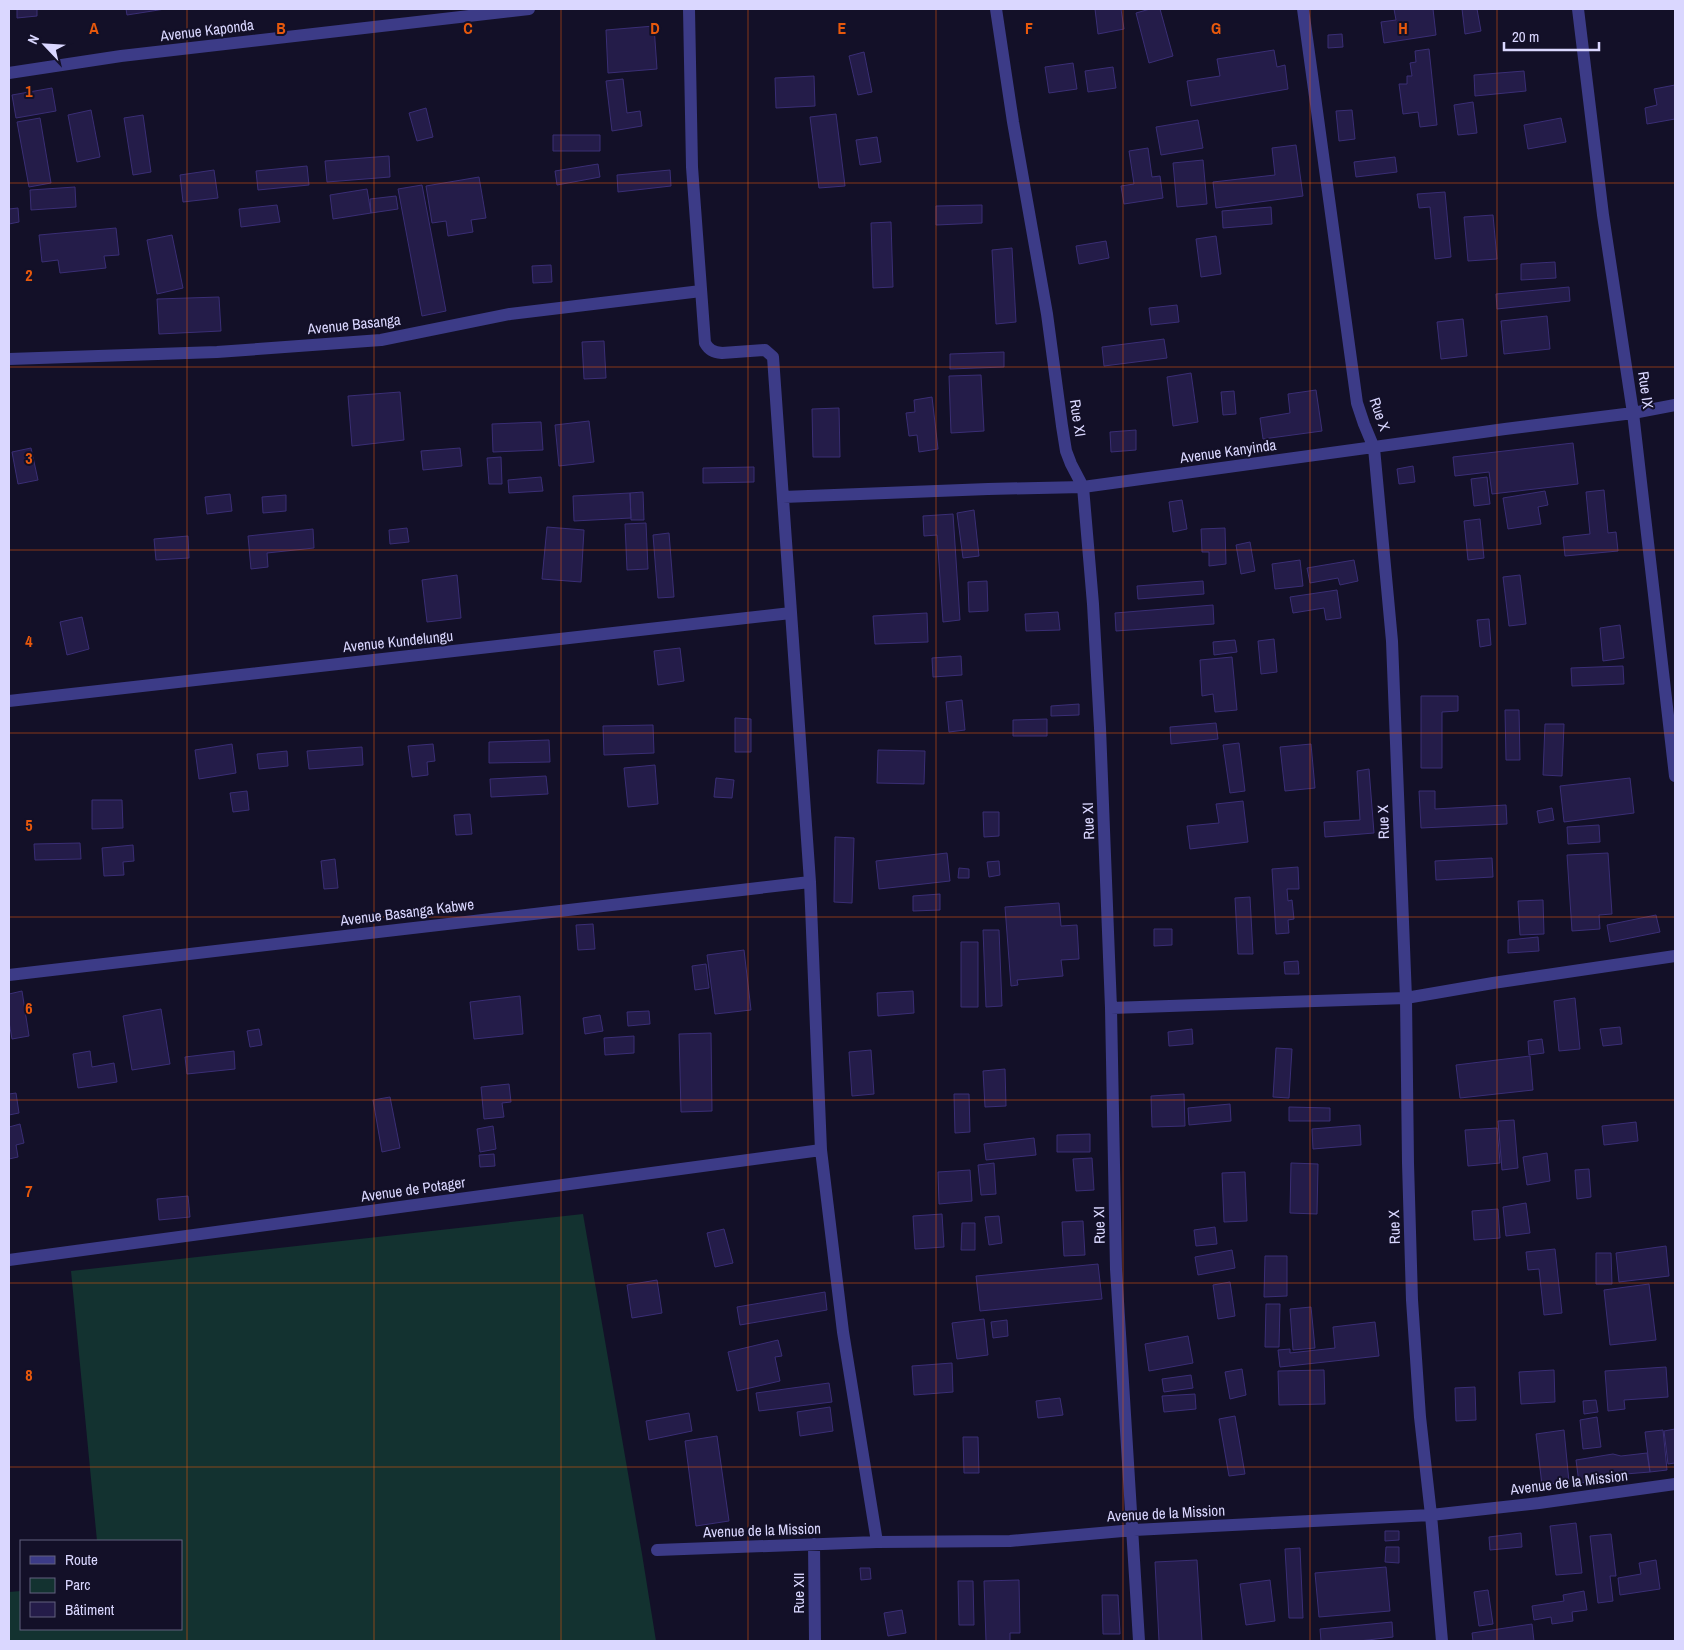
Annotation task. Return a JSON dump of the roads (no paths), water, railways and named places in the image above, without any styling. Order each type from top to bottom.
[{"type":"street","name":"Avenue Kaponda","points":[[9,73],[121,56],[529,9]]},
{"type":"street","points":[[689,9],[692,167],[705,342],[708,349],[714,352],[765,350],[773,357],[810,882],[821,1150],[843,1332],[877,1542]]},
{"type":"street","name":"Rue XI","points":[[996,9],[1013,122],[1047,314],[1065,442],[1071,464],[1083,487],[1093,604],[1100,728],[1111,1008],[1116,1269],[1134,1530],[1139,1641]]},
{"type":"street","name":"Rue X","points":[[1303,9],[1357,403],[1374,448],[1392,641],[1406,998],[1412,1300],[1420,1417],[1442,1641]]},
{"type":"street","name":"Rue IX","points":[[1578,9],[1603,215],[1633,413],[1675,776]]},
{"type":"street","name":"Avenue Basanga","points":[[9,359],[217,352],[381,340],[510,314],[701,291]]},
{"type":"street","name":"Avenue Kanyinda","points":[[783,497],[1083,487],[1633,413],[1675,405]]},
{"type":"street","name":"Avenue Kundelungu","points":[[9,702],[791,613]]},
{"type":"street","name":"Avenue Basanga Kabwe","points":[[9,975],[810,882]]},
{"type":"street","points":[[1111,1008],[1406,998],[1675,956]]},
{"type":"street","name":"Avenue de Potager","points":[[9,1260],[821,1150]]},
{"type":"street","name":"Avenue de la Mission","points":[[657,1550],[877,1542],[1010,1541],[1134,1530],[1431,1515],[1538,1503],[1675,1484]]},
{"type":"street","name":"Rue XII","points":[[814,1544],[815,1641]]}]
